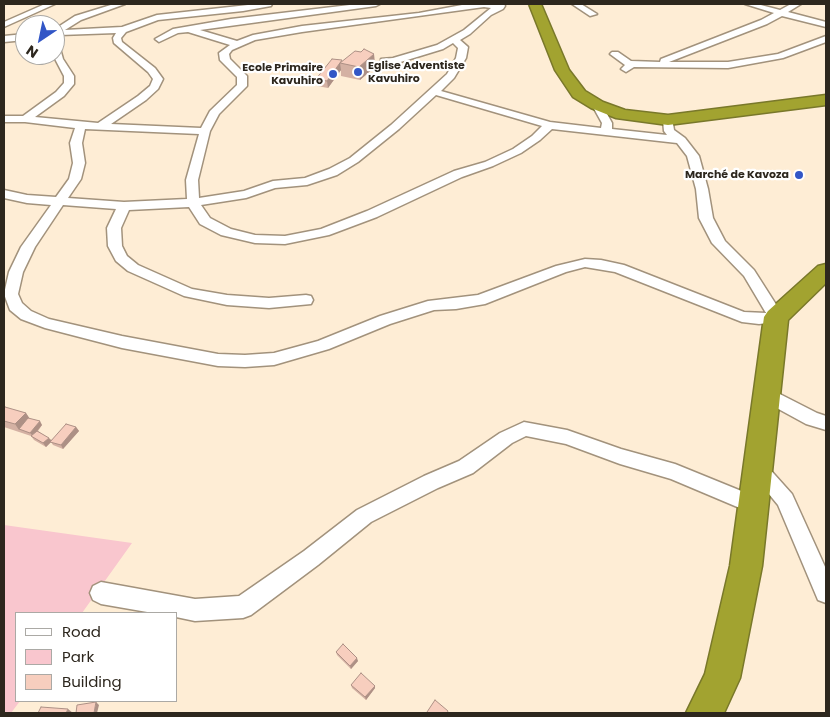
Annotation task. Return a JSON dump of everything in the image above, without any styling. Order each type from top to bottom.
[{"type":"highway","points":[[536,4],[562,70],[579,94],[597,106],[622,114],[668,120],[826,100]]},
{"type":"highway","points":[[706,713],[722,678],[746,566],[759,471],[776,317],[826,270]]},
{"type":"street","points":[[4,25],[51,4]]},
{"type":"street","points":[[65,25],[78,18],[121,4]]},
{"type":"street","points":[[65,33],[123,30],[157,18],[243,9],[268,4]]},
{"type":"street","points":[[159,39],[176,31],[189,28],[289,13],[376,4]]},
{"type":"street","points":[[576,4],[593,14]]},
{"type":"street","points":[[750,4],[826,25]]},
{"type":"street","points":[[647,65],[678,57],[783,13],[797,4]]},
{"type":"street","points":[[384,61],[394,61],[420,54],[455,40],[488,13],[503,5]]},
{"type":"street","points":[[503,5],[462,7],[419,15],[361,20],[294,30],[253,38],[229,48],[224,54],[225,60],[242,76],[242,86],[214,113],[206,131],[192,180],[193,203],[205,221],[226,232],[255,239],[286,240],[324,232],[372,214],[458,174],[489,164],[516,151],[536,138],[549,125]]},
{"type":"street","points":[[189,28],[237,44]]},
{"type":"street","points":[[101,126],[142,98],[154,87],[158,79],[152,70],[118,43],[117,38],[123,30]]},
{"type":"street","points":[[615,54],[628,67],[746,63],[780,56],[826,39]]},
{"type":"street","points":[[4,194],[27,199],[124,206],[193,203],[246,194],[273,186],[307,181],[332,172],[360,154],[436,92],[451,76],[461,58],[463,47],[455,40]]},
{"type":"street","points":[[816,43],[826,48]]},
{"type":"street","points":[[25,119],[60,94],[69,84],[70,76],[62,65]]},
{"type":"street","points":[[436,92],[549,125],[681,140]]},
{"type":"street","points":[[597,106],[607,123],[606,131]]},
{"type":"street","points":[[4,119],[25,119],[81,126],[206,131]]},
{"type":"street","points":[[81,126],[76,143],[79,162],[75,179],[28,247],[16,272],[11,294],[15,306],[26,315],[45,323],[175,353],[218,360],[274,359],[323,345],[385,320],[434,305],[480,300],[561,269],[585,264],[601,264],[619,268],[742,317],[759,319],[776,317],[749,273],[719,243],[706,218],[702,189],[693,156],[681,140],[669,131],[668,120]]},
{"type":"street","points":[[124,206],[114,228],[115,246],[121,258],[133,268],[160,282],[189,293],[227,300],[270,303],[306,300]]},
{"type":"street","points":[[768,395],[812,419],[826,422]]},
{"type":"street","points":[[101,593],[195,610],[243,607],[311,558],[364,516],[431,482],[466,467],[506,438],[524,430],[567,437],[620,456],[674,472],[754,505]]},
{"type":"street","points":[[759,471],[785,500],[826,592]]},
{"type":"green space","points":[[4,525],[132,543],[83,612],[15,612],[15,702],[19,702],[11,713],[4,713]]},
{"type":"building","points":[[364,49],[374,54],[359,67],[340,63],[355,51],[361,52]]},
{"type":"building","points":[[332,59],[342,60],[327,81],[316,79]]},
{"type":"building","points":[[5,407],[26,413],[15,424],[4,421]]},
{"type":"building","points":[[28,418],[40,421],[30,433],[19,429]]},
{"type":"building","points":[[66,424],[76,427],[61,445],[50,442]]},
{"type":"building","points":[[37,431],[49,438],[43,443],[31,436]]},
{"type":"building","points":[[343,644],[357,658],[350,666],[336,652]]},
{"type":"building","points":[[361,673],[375,686],[365,697],[351,685]]},
{"type":"building","points":[[435,700],[448,711],[447,713],[427,712]]},
{"type":"building","points":[[96,702],[94,713],[76,713],[77,705]]},
{"type":"building","points":[[41,707],[68,709],[66,713],[38,713]]},
{"type":"place","name":"Eglise Adventiste Kavuhiro","points":[[358,72]]},
{"type":"place","name":"Ecole Primaire Kavuhiro","points":[[333,74]]},
{"type":"place","name":"Marché de Kavoza","points":[[799,175]]}]
